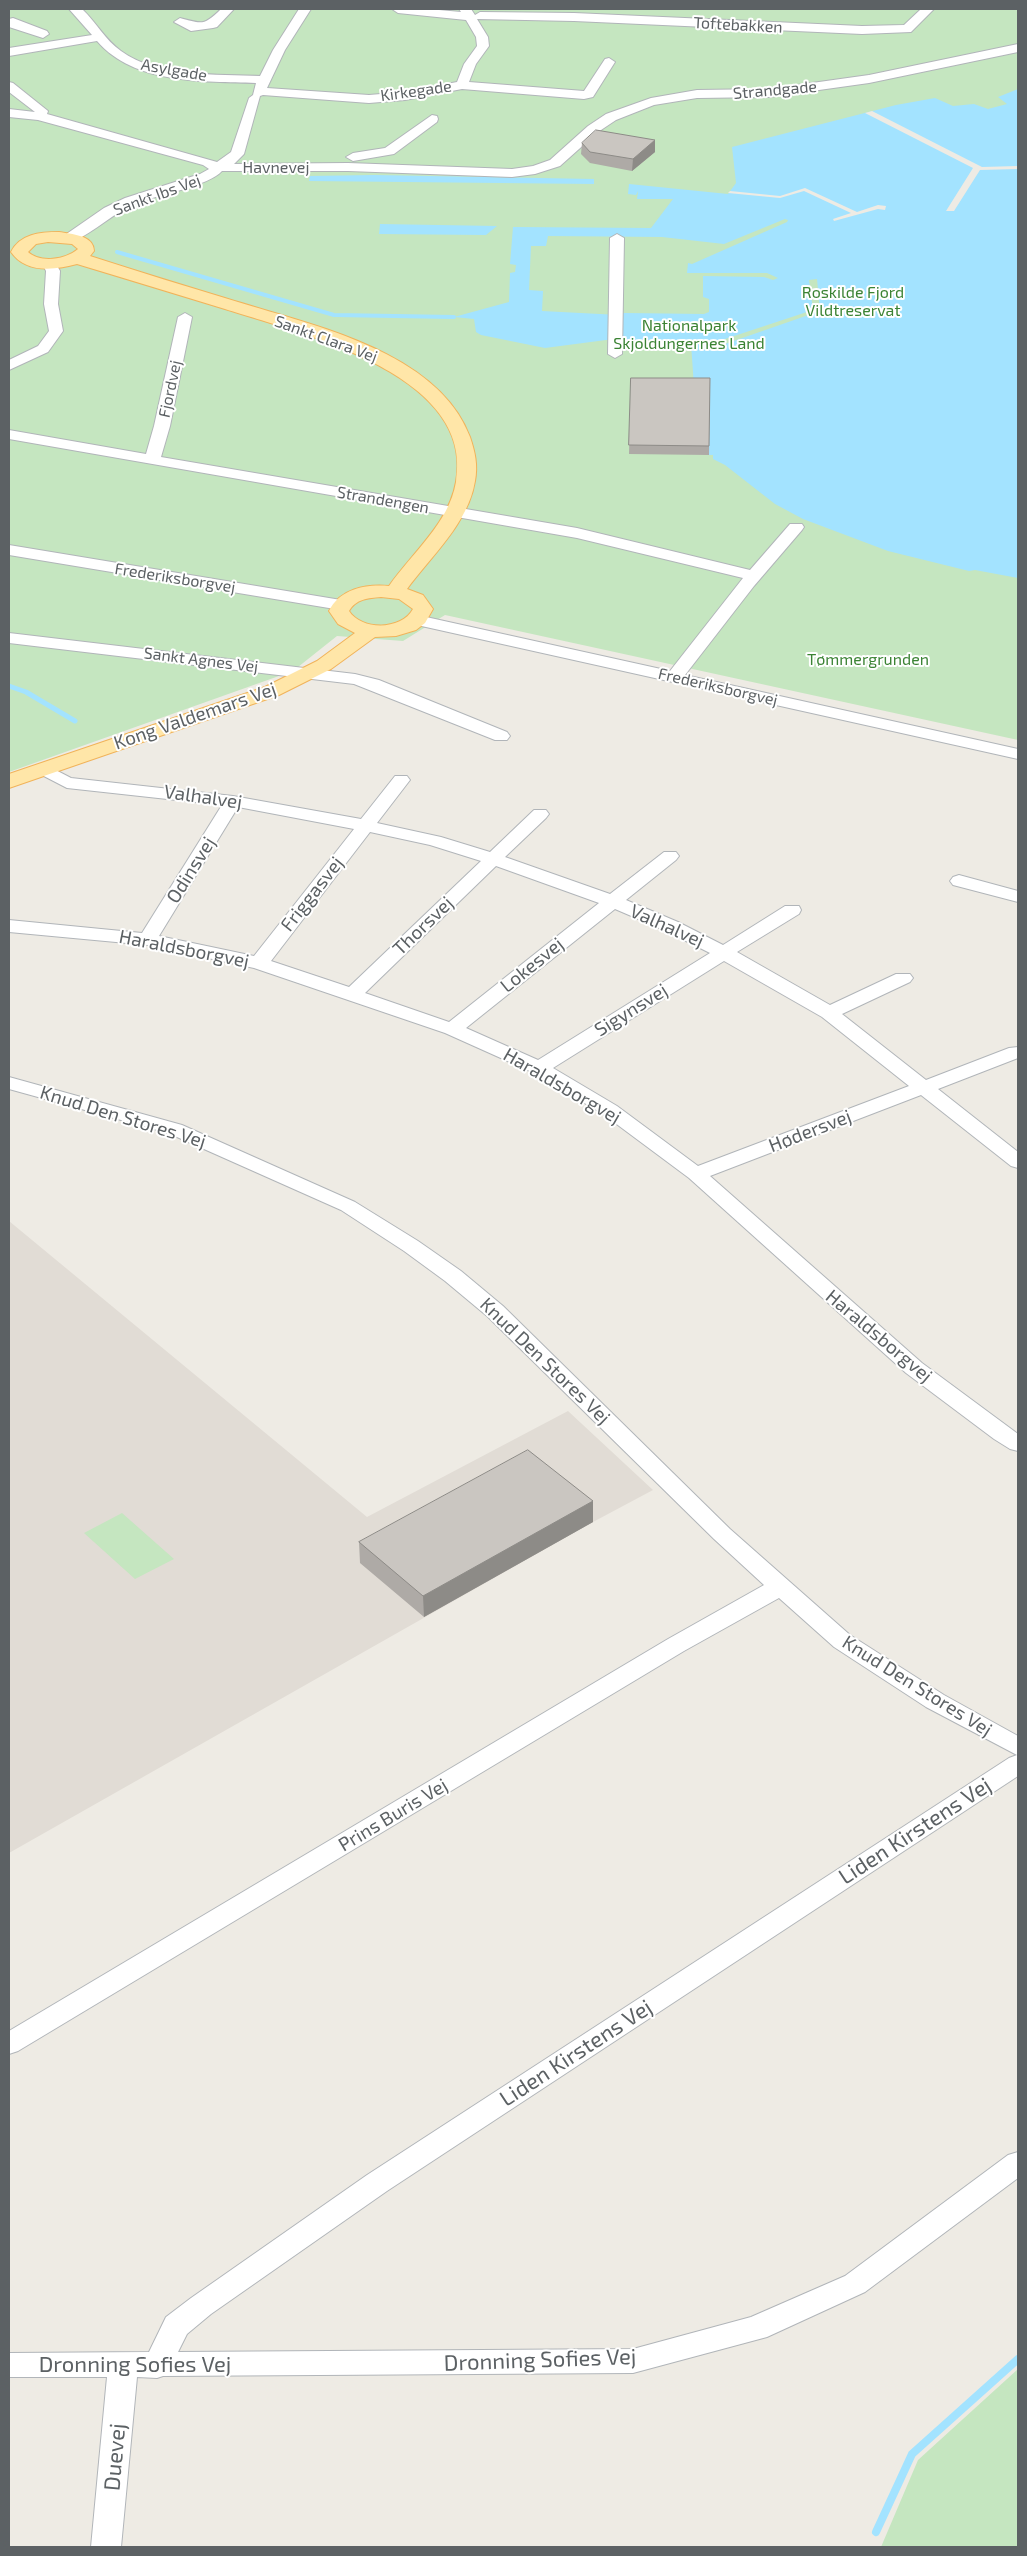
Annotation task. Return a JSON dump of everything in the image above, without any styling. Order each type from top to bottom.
[{"type":"main road","points":[[9,236],[28,242]]},
{"type":"main road","points":[[48,237],[70,238],[77,240],[86,247],[83,254],[77,258],[49,263],[32,261],[21,256],[19,252],[21,247],[28,242],[48,237]]},
{"type":"main road","name":"Sankt Clara Vej","points":[[77,258],[320,333],[358,348],[396,367],[426,387],[449,410],[461,432],[467,459],[466,483],[455,512],[394,592]]},
{"type":"main road","points":[[368,592],[394,592],[405,594],[420,603],[423,609],[417,620],[397,629],[370,630],[357,628],[341,618],[339,611],[341,605],[347,599],[368,592]]},
{"type":"main road","name":"Kong Valdemars Vej","points":[[9,780],[272,691],[314,673],[335,660],[370,630]]},
{"type":"street","name":"Asylgade","points":[[75,9],[117,54],[127,60],[168,72],[259,91]]},
{"type":"street","points":[[180,22],[191,27],[213,24],[228,9]]},
{"type":"street","name":"Sankt Ibs Vej","points":[[70,238],[110,211],[130,201],[205,177],[216,171],[216,167],[228,162],[237,154],[259,91],[305,9]]},
{"type":"street","name":"Toftebakken","points":[[398,9],[472,14],[871,30],[907,29],[928,9]]},
{"type":"street","points":[[462,85],[470,64],[483,46],[482,37],[472,14]]},
{"type":"street","points":[[9,23],[13,22],[43,34]]},
{"type":"street","points":[[9,52],[101,37]]},
{"type":"street","name":"Strandgade","points":[[550,166],[564,157],[593,129],[611,117],[670,98],[769,93],[869,79],[959,62],[1018,48]]},
{"type":"street","name":"Kirkegade","points":[[259,91],[314,97],[361,98],[406,96],[448,86],[462,85],[589,94],[609,62]]},
{"type":"street","points":[[9,86],[39,108],[42,111],[39,116]]},
{"type":"street","name":"Havnevej","points":[[9,113],[39,116],[208,162],[216,167],[257,169],[348,167],[512,173],[550,166]]},
{"type":"street","points":[[348,167],[351,157],[389,151],[432,119]]},
{"type":"street","points":[[615,354],[617,238]]},
{"type":"street","points":[[9,366],[43,349],[56,331],[51,304],[53,271],[49,263]]},
{"type":"street","name":"Fjordvej","points":[[152,460],[163,422],[185,316]]},
{"type":"street","name":"Strandengen","points":[[9,435],[577,533],[754,576]]},
{"type":"street","points":[[674,677],[754,576],[796,527]]},
{"type":"street","name":"Frederiksborgvej","points":[[9,550],[341,605]]},
{"type":"street","name":"Frederiksborgvej","points":[[417,620],[1018,754]]},
{"type":"street","name":"Sankt Agnes Vej","points":[[9,638],[314,673],[365,681],[502,736]]},
{"type":"street","name":"Valhalvej","points":[[44,769],[67,783],[167,792],[233,801],[364,825],[435,841],[493,859],[611,901],[671,926],[723,952],[829,1013],[1018,1162]]},
{"type":"street","points":[[364,825],[401,780]]},
{"type":"street","name":"Odinsvej","points":[[148,939],[233,801]]},
{"type":"street","points":[[493,859],[540,814]]},
{"type":"street","name":"Friggasvej","points":[[259,963],[364,825]]},
{"type":"street","name":"Valhalvej","points":[[611,901],[670,856]]},
{"type":"street","name":"Thorsvej","points":[[353,994],[493,859]]},
{"type":"street","points":[[959,881],[1018,897]]},
{"type":"street","name":"Lokesvej","points":[[452,1029],[611,901]]},
{"type":"street","name":"Valhalvej","points":[[723,952],[792,910]]},
{"type":"street","name":"Haraldsborgvej","points":[[9,926],[148,939],[259,963],[452,1029],[539,1068],[610,1110],[696,1174],[914,1368],[1018,1444]]},
{"type":"street","name":"Sigynsvej","points":[[539,1068],[723,952]]},
{"type":"street","points":[[829,1013],[903,978]]},
{"type":"street","points":[[924,1087],[1016,1052]]},
{"type":"street","name":"Knud Den Stores Vej","points":[[9,1083],[69,1098],[175,1129],[348,1206],[411,1246],[453,1276],[495,1311],[779,1587],[853,1650],[935,1701],[1018,1747]]},
{"type":"street","name":"Hødersvej","points":[[696,1174],[924,1087]]},
{"type":"street","name":"Prins Buris Vej","points":[[9,2044],[676,1645],[779,1587]]},
{"type":"street","name":"Liden Kirstens Vej","points":[[158,2366],[176,2326],[201,2306],[377,2183],[1018,1764]]},
{"type":"street","name":"Dronning Sofies Vej","points":[[9,2365],[158,2366],[633,2360],[757,2328],[855,2284],[1018,2163]]},
{"type":"street","name":"Duevej","points":[[106,2547],[123,2366]]},
{"type":"shaded area","points":[[9,1221],[367,1517],[568,1411],[653,1490],[593,1522],[9,1853]]},
{"type":"green space","name":"Nationalpark Skjoldungernes Land","points":[[9,9],[1018,9],[1018,740],[445,615],[403,641],[337,636],[293,671],[9,772]]},
{"type":"green space","points":[[122,1513],[174,1559],[135,1579],[84,1533]]},
{"type":"green space","points":[[1018,2369],[1018,2547],[881,2547],[918,2460]]},
{"type":"water","name":"Roskilde Fjord Vildtreservat","points":[[1018,89],[1018,578],[975,570],[969,571],[888,551],[803,519],[775,504],[725,465],[713,459],[713,455],[709,455],[709,387],[694,386],[691,344],[725,344],[820,311],[817,279],[809,280],[813,310],[722,340],[606,340],[545,348],[481,335],[476,332],[474,319],[454,317],[509,302],[510,273],[515,272],[516,265],[510,264],[513,227],[651,228],[673,199],[637,199],[638,191],[636,195],[628,194],[629,184],[728,194],[736,183],[732,147],[896,105],[935,98],[953,106],[974,104],[988,109],[1007,104],[998,97]],"holes":[[[785,219],[788,220],[692,264],[688,263],[687,273],[767,273],[778,278],[773,280],[764,277],[703,276],[703,297],[709,299],[709,312],[704,314],[624,313],[619,315],[542,311],[543,291],[529,290],[531,246],[546,246],[548,236],[662,237],[724,244]]]},
{"type":"water","points":[[374,175],[594,179],[594,184],[309,181],[310,176]]},
{"type":"water","points":[[380,224],[497,226],[486,235],[379,234]]},
{"type":"pier","points":[[872,111],[982,167],[1018,166],[1018,169],[980,170],[954,211],[946,211],[973,168],[865,113]]},
{"type":"pier","points":[[805,188],[857,212],[878,205],[886,206],[885,210],[878,209],[834,221],[833,219],[851,213],[804,191],[780,198],[728,193],[730,191],[780,196]]},
{"type":"building","points":[[596,130],[655,140],[633,159],[590,152],[582,143]]},
{"type":"building","points":[[631,378],[710,378],[709,446],[629,445]]},
{"type":"building","points":[[528,1450],[593,1501],[423,1596],[359,1542]]},
{"type":"waterway","points":[[117,252],[334,315],[454,317]]},
{"type":"waterway","points":[[9,686],[26,692],[75,721]]},
{"type":"waterway","points":[[876,2532],[912,2454],[1018,2359]]},
{"type":"park label","name":"Tømmergrunden","points":[[868,660]]}]
